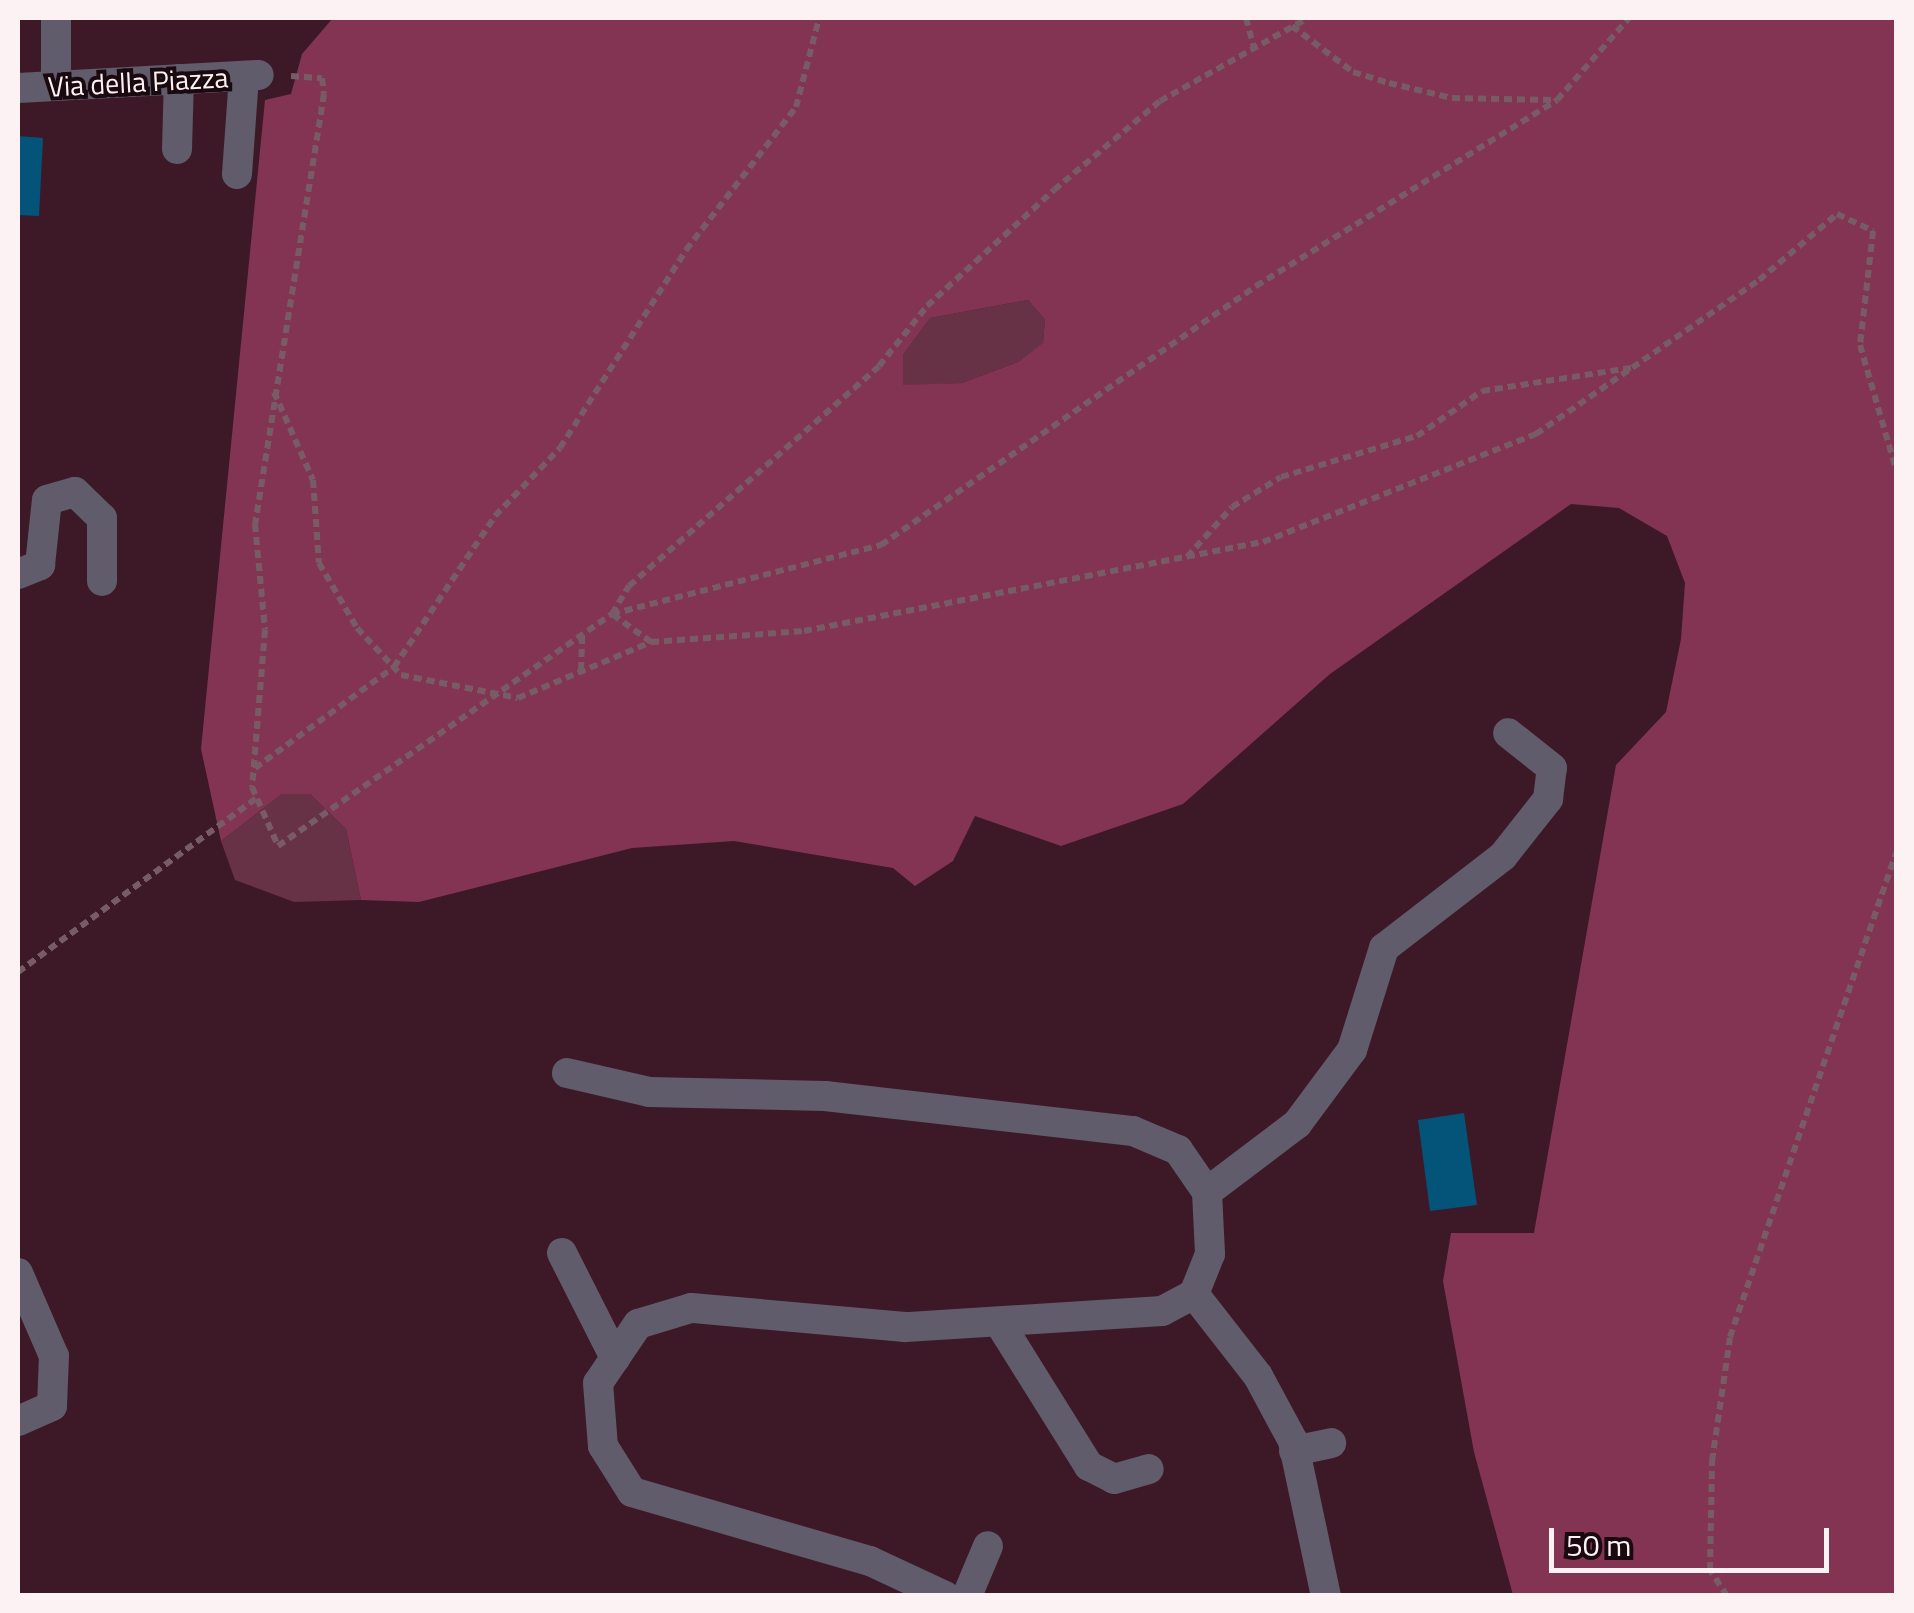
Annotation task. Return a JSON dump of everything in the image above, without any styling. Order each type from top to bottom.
[{"type":"street","points":[[56,18],[56,86]]},
{"type":"street","name":"Via della Piazza","points":[[18,88],[252,75],[237,174]]},
{"type":"street","points":[[177,148],[179,80]]},
{"type":"street","points":[[18,574],[40,564],[47,500],[74,492],[102,518],[102,581]]},
{"type":"street","points":[[1207,1192],[1298,1124],[1352,1050],[1384,948],[1502,856],[1548,799],[1552,768],[1508,733]]},
{"type":"street","points":[[567,1073],[650,1092],[825,1096],[1133,1131],[1178,1150],[1207,1192],[1210,1254],[1194,1294],[1162,1311],[1002,1327],[691,1308],[638,1324],[598,1383],[603,1446],[632,1492],[870,1561],[946,1596]]},
{"type":"street","points":[[562,1253],[615,1358]]},
{"type":"street","points":[[18,1273],[54,1356],[52,1406],[18,1421]]},
{"type":"street","points":[[1194,1294],[1258,1376],[1294,1451],[1326,1596]]},
{"type":"street","points":[[1002,1327],[1089,1466],[1114,1479],[1149,1469]]},
{"type":"street","points":[[1294,1451],[1332,1443]]},
{"type":"street","points":[[967,1596],[988,1546]]},
{"type":"path","points":[[254,768],[394,666],[495,516],[599,394],[686,250],[796,107],[819,18]]},
{"type":"path","points":[[1246,18],[1254,48]]},
{"type":"path","points":[[612,614],[629,586],[879,366],[926,306],[1054,190],[1160,101],[1308,18]]},
{"type":"path","points":[[322,78],[254,524],[265,630],[254,768],[257,798],[278,846],[458,725],[484,695],[612,614],[881,544],[1256,286],[1557,100],[1629,18]]},
{"type":"path","points":[[1292,26],[1353,72],[1389,83],[1452,98],[1557,100]]},
{"type":"path","points":[[273,389],[313,480],[319,562],[356,628],[394,666],[449,692],[518,698],[651,642],[804,632],[1263,542],[1536,434],[1632,368],[1836,214],[1873,231],[1860,345],[1896,470]]},
{"type":"path","points":[[1187,558],[1232,506],[1281,477],[1417,436],[1482,391],[1632,368]]},
{"type":"path","points":[[612,614],[651,642]]},
{"type":"path","points":[[581,670],[582,632]]},
{"type":"path","points":[[18,972],[257,798]]},
{"type":"path","points":[[1728,1596],[1710,1570],[1712,1461],[1730,1337],[1896,853]]},
{"type":"shaded area","points":[[333,18],[1896,18],[1896,1595],[1513,1595],[1474,1452],[1443,1281],[1451,1233],[1534,1233],[1616,765],[1666,712],[1681,639],[1685,583],[1667,536],[1619,508],[1571,504],[1330,674],[1183,804],[1061,846],[975,816],[953,861],[915,886],[893,868],[734,841],[632,848],[419,902],[361,900],[346,829],[310,794],[282,794],[221,841],[201,749],[265,100],[291,94],[302,54]],"holes":[[[1028,300],[1045,320],[1043,343],[1018,362],[962,383],[903,385],[903,355],[930,318]]]},
{"type":"shaded area","points":[[1028,300],[1045,320],[1043,344],[1018,362],[962,383],[903,386],[903,355],[930,318]]},
{"type":"shaded area","points":[[282,794],[310,794],[346,829],[361,900],[294,902],[235,880],[221,841]]},
{"type":"water","points":[[18,136],[43,138],[39,216],[18,215]]},
{"type":"water","points":[[1464,1113],[1477,1205],[1430,1211],[1418,1120]]}]
